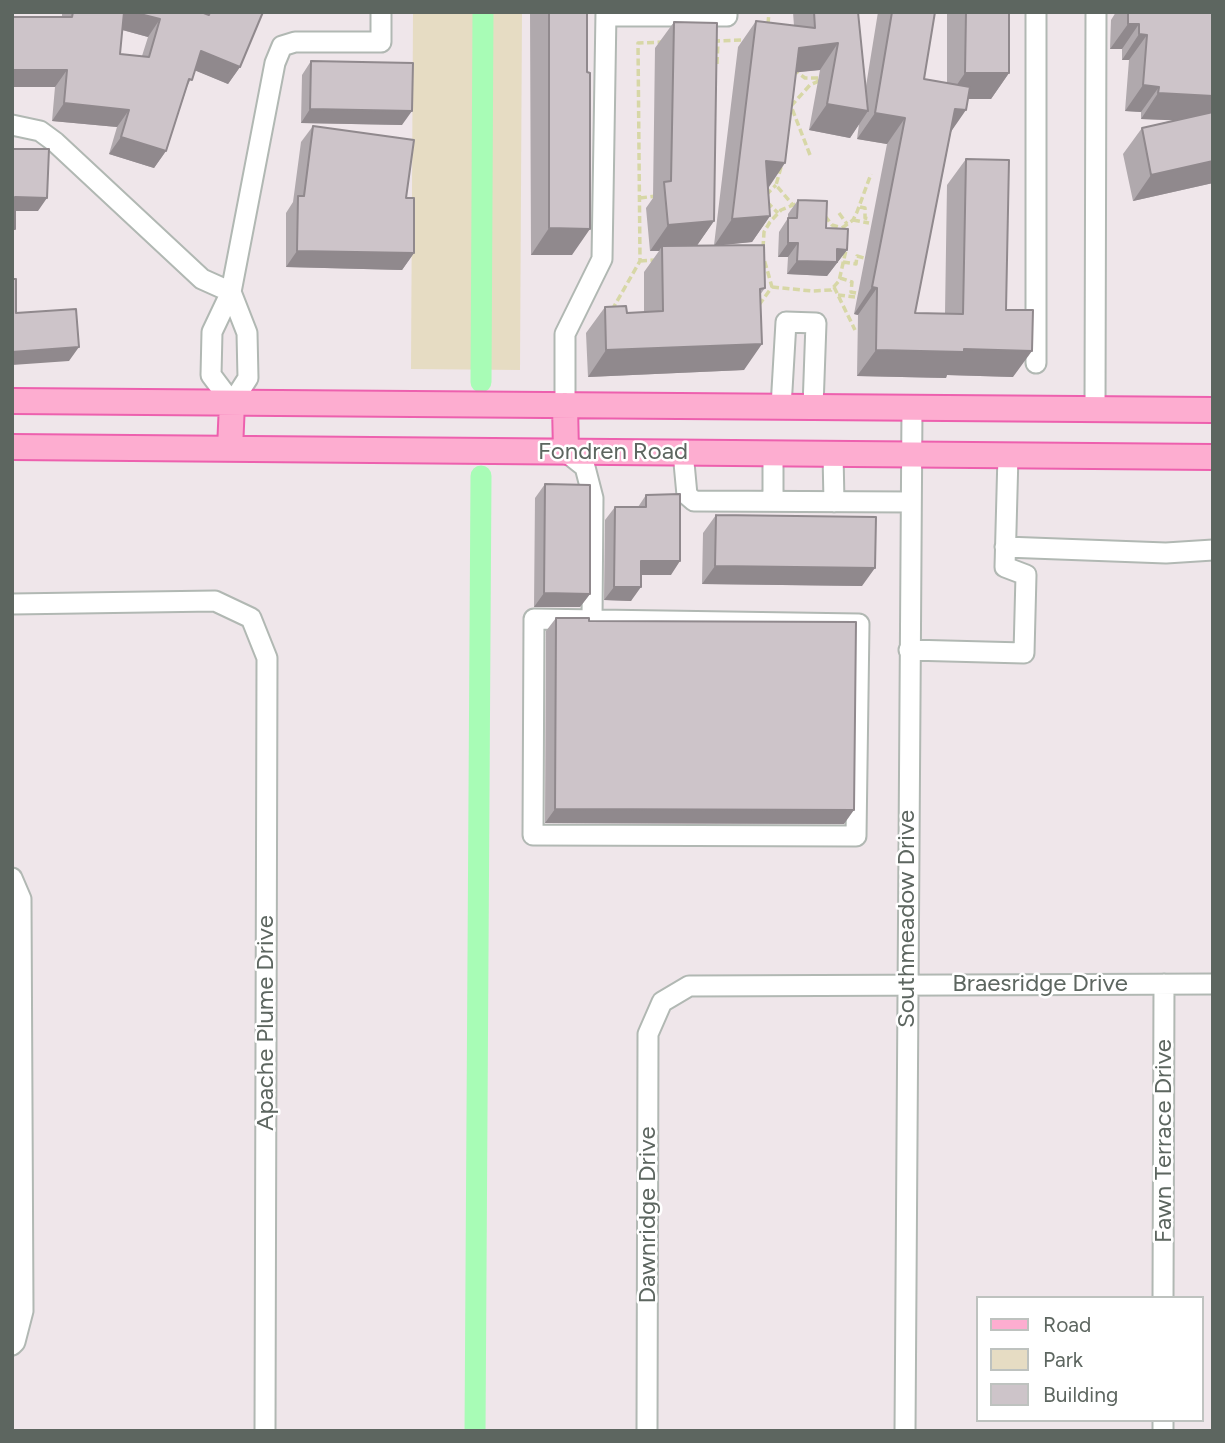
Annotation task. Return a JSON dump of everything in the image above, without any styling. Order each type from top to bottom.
[{"type":"main road","name":"Fondren Road","points":[[12,401],[1213,410]]},
{"type":"main road","points":[[230,449],[232,403]]},
{"type":"main road","points":[[565,405],[566,452]]},
{"type":"main road","name":"Fondren Road","points":[[12,447],[1213,457]]},
{"type":"street","points":[[12,125],[40,131],[55,142],[202,279],[231,292],[247,332],[248,366],[248,378],[232,403],[211,375],[212,332],[231,292],[275,63],[282,46],[295,42],[381,42],[381,12]]},
{"type":"street","points":[[565,405],[565,334],[602,259],[606,14],[727,16],[727,12]]},
{"type":"street","points":[[1036,12],[1036,363]]},
{"type":"street","points":[[1095,409],[1096,12]]},
{"type":"street","points":[[781,407],[786,322],[816,323],[813,407]]},
{"type":"street","name":"Southmeadow Drive","points":[[905,1431],[912,408]]},
{"type":"street","points":[[566,452],[585,467],[593,498],[592,620]]},
{"type":"street","points":[[683,452],[687,495],[694,501],[911,502]]},
{"type":"street","points":[[773,453],[773,501]]},
{"type":"street","points":[[833,454],[834,502]]},
{"type":"street","points":[[909,650],[1024,653],[1026,575],[1004,567],[1008,455]]},
{"type":"street","points":[[1005,547],[1166,553],[1213,550]]},
{"type":"street","name":"Apache Plume Drive","points":[[12,604],[215,601],[251,618],[267,658],[265,1431]]},
{"type":"street","points":[[534,619],[592,620],[859,624],[856,836],[533,835],[534,619]]},
{"type":"street","points":[[12,878],[21,899],[23,1311],[12,1345]]},
{"type":"street","name":"Fawn Terrace Drive","points":[[1163,1296],[1164,984]]},
{"type":"street","name":"Braesridge Drive","points":[[662,1002],[689,986],[1213,984]]},
{"type":"street","name":"Dawnridge Drive","points":[[647,1431],[648,1034],[662,1002]]},
{"type":"path","points":[[768,12],[768,26]]},
{"type":"path","points":[[704,41],[755,40]]},
{"type":"path","points":[[716,68],[718,41]]},
{"type":"path","points":[[610,313],[640,261],[638,43],[664,42]]},
{"type":"path","points":[[790,79],[789,65],[805,78],[813,80],[827,77],[810,85],[791,106]]},
{"type":"path","points":[[789,119],[790,93]]},
{"type":"path","points":[[791,106],[810,155]]},
{"type":"path","points":[[778,213],[762,197],[776,185],[783,157]]},
{"type":"path","points":[[842,228],[853,220],[860,207],[871,174]]},
{"type":"path","points":[[776,185],[792,204]]},
{"type":"path","points":[[639,198],[667,195]]},
{"type":"path","points":[[772,288],[762,252],[764,232],[778,213],[792,204],[800,203]]},
{"type":"path","points":[[853,220],[870,221],[865,218],[866,208],[860,207]]},
{"type":"path","points":[[839,213],[847,224]]},
{"type":"path","points":[[824,215],[832,225],[842,228]]},
{"type":"path","points":[[772,288],[831,290],[840,278],[847,243],[842,228]]},
{"type":"path","points":[[843,262],[856,264],[857,256],[864,258]]},
{"type":"path","points":[[640,261],[667,260]]},
{"type":"path","points":[[838,295],[855,295],[851,292],[852,282],[840,278]]},
{"type":"path","points":[[834,287],[855,330]]},
{"type":"path","points":[[758,316],[759,305],[772,288]]},
{"type":"path","points":[[615,307],[624,313]]},
{"type":"green space","points":[[413,12],[522,12],[520,370],[411,369]]},
{"type":"building","points":[[73,12],[124,12],[120,54],[149,57],[160,19],[132,12],[201,12],[209,15],[210,12],[263,12],[240,67],[201,51],[166,151],[121,137],[129,110],[64,103],[67,70],[12,70],[12,17],[72,17]]},
{"type":"building","points":[[549,12],[587,12],[587,72],[590,73],[590,229],[549,228]]},
{"type":"building","points":[[814,12],[858,12],[868,111],[827,104],[838,43],[799,48],[785,163],[766,161],[770,216],[732,219],[756,21],[815,28]]},
{"type":"building","points":[[892,12],[935,12],[924,79],[970,87],[966,110],[955,109],[915,313],[963,314],[966,159],[1009,160],[1006,310],[1033,310],[1032,351],[876,350],[877,288],[872,287],[905,118],[875,113]]},
{"type":"building","points":[[966,12],[1009,12],[1009,73],[965,73]]},
{"type":"building","points":[[1128,12],[1213,12],[1213,96],[1158,93],[1159,87],[1143,85],[1147,35],[1139,34],[1139,24],[1128,24]]},
{"type":"building","points":[[674,22],[717,23],[714,221],[668,225],[664,182],[671,181]]},
{"type":"building","points":[[311,61],[413,63],[412,111],[310,109]]},
{"type":"building","points":[[1213,112],[1213,161],[1151,175],[1142,128]]},
{"type":"building","points":[[313,126],[414,140],[406,198],[414,198],[414,253],[297,251],[298,196],[304,196]]},
{"type":"building","points":[[12,149],[49,149],[47,198],[15,197],[15,229],[12,229]]},
{"type":"building","points":[[798,200],[827,201],[826,228],[848,229],[847,250],[837,249],[837,262],[797,261],[798,243],[788,243],[788,218],[797,218]]},
{"type":"building","points":[[764,245],[765,288],[760,289],[762,344],[606,350],[605,307],[626,306],[627,313],[663,311],[662,246]]},
{"type":"building","points":[[12,279],[16,279],[16,313],[76,309],[79,347],[12,352]]},
{"type":"building","points":[[545,484],[590,485],[590,594],[544,593]]},
{"type":"building","points":[[680,494],[680,561],[641,561],[641,587],[614,587],[615,507],[646,507],[646,495]]},
{"type":"building","points":[[716,515],[876,517],[875,568],[715,566]]},
{"type":"building","points":[[556,618],[589,618],[589,621],[856,622],[854,810],[555,809]]},
{"type":"waterway","points":[[481,382],[483,12]]},
{"type":"waterway","points":[[475,1431],[481,476]]}]
